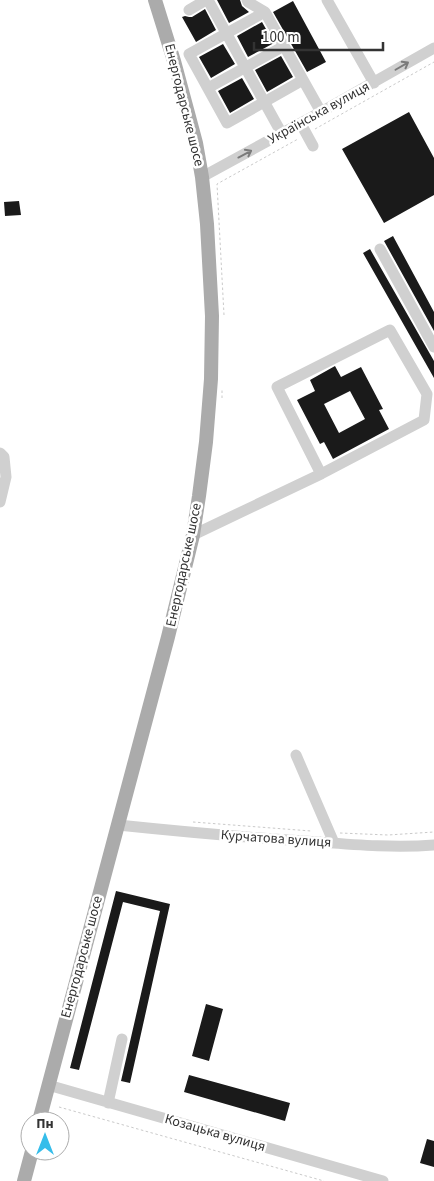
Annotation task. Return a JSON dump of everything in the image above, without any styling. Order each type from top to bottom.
[{"type":"main road","name":"Енергодарське шосе","points":[[42,1111],[168,637],[192,535],[206,442],[211,379],[212,316],[207,224],[202,177],[196,143],[155,0]]},
{"type":"main road","points":[[24,1181],[29,1161]]},
{"type":"street","points":[[189,10],[207,0],[282,134]]},
{"type":"street","points":[[327,0],[374,83]]},
{"type":"street","points":[[249,1],[265,12],[321,112]]},
{"type":"street","points":[[265,12],[189,54],[227,123],[303,80]]},
{"type":"street","points":[[208,88],[284,46]]},
{"type":"street","name":"Українська вулиця","points":[[202,177],[282,134],[303,129],[321,112],[434,48]]},
{"type":"street","points":[[303,129],[313,146]]},
{"type":"street","points":[[380,249],[434,347]]},
{"type":"street","points":[[192,535],[321,474],[424,420],[428,394],[390,330],[277,387],[321,474]]},
{"type":"street","points":[[0,453],[4,456],[6,477],[0,502]]},
{"type":"street","points":[[296,755],[334,843]]},
{"type":"street","name":"Курчатова вулиця","points":[[118,825],[226,836],[334,843],[398,846],[434,845]]},
{"type":"street","points":[[108,1102],[122,1040]]},
{"type":"street","name":"Козацька вулиця","points":[[48,1085],[383,1181]]},
{"type":"path","points":[[224,320],[217,184],[303,129],[434,62]]},
{"type":"path","points":[[222,388],[222,398]]},
{"type":"path","points":[[191,822],[388,835],[434,832]]},
{"type":"path","points":[[59,1106],[324,1181]]},
{"type":"building","points":[[217,0],[240,0],[242,6],[249,12],[229,23]]},
{"type":"building","points":[[293,1],[326,62],[307,72],[273,12]]},
{"type":"building","points":[[205,9],[216,30],[196,42],[182,17],[192,17]]},
{"type":"building","points":[[262,22],[274,43],[248,57],[237,36]]},
{"type":"building","points":[[223,44],[235,64],[211,78],[199,57]]},
{"type":"building","points":[[281,56],[293,77],[267,92],[255,70]]},
{"type":"building","points":[[242,78],[254,99],[230,113],[218,91]]},
{"type":"building","points":[[409,112],[434,158],[434,195],[384,223],[342,149]]},
{"type":"building","points":[[19,201],[21,215],[5,216],[4,202]]},
{"type":"building","points":[[393,236],[434,312],[434,331],[384,241]]},
{"type":"building","points":[[370,249],[434,361],[434,378],[363,253]]},
{"type":"building","points":[[335,366],[341,377],[361,367],[383,409],[379,410],[389,429],[333,459],[324,442],[320,444],[297,400],[315,391],[310,380]],"holes":[[[350,391],[365,419],[339,433],[324,404]]]},
{"type":"building","points":[[116,891],[170,904],[130,1083],[121,1081],[160,911],[123,902],[79,1070],[70,1068]]},
{"type":"building","points":[[206,1004],[223,1009],[209,1061],[192,1056]]},
{"type":"building","points":[[189,1075],[290,1103],[285,1121],[184,1092]]},
{"type":"building","points":[[427,1139],[434,1141],[434,1167],[420,1163]]}]
